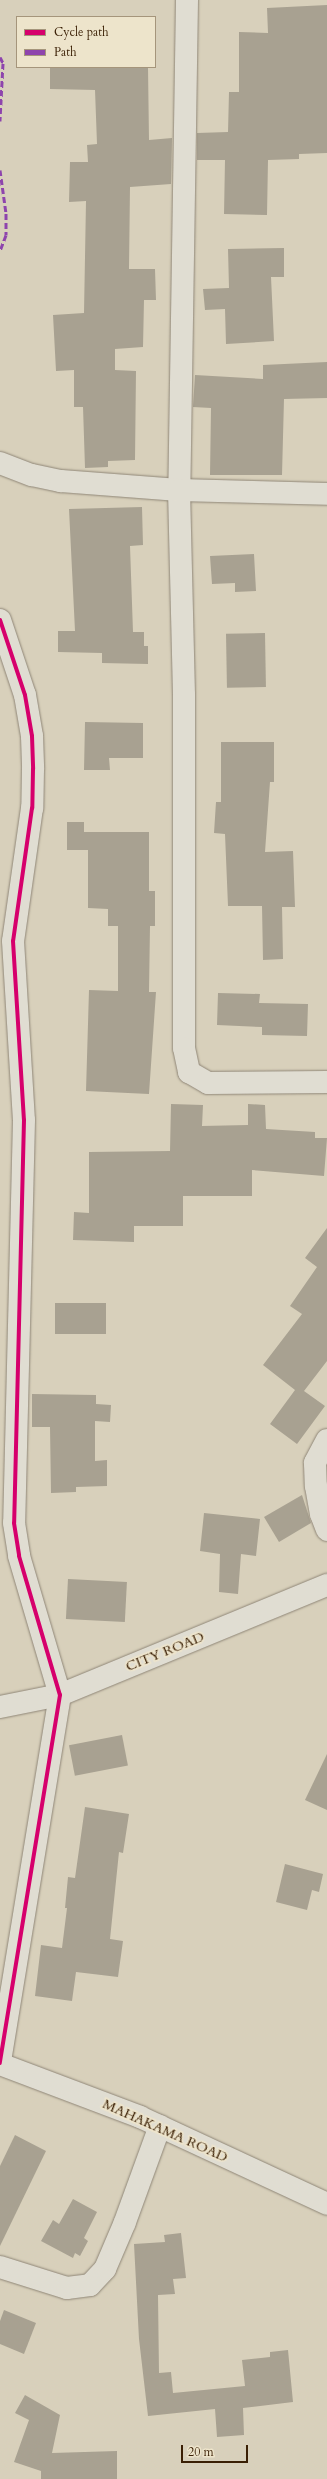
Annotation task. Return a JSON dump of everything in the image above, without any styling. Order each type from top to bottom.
[{"type":"street","points":[[187,0],[179,490],[184,695],[184,1048],[189,1072],[208,1083],[327,1082]]},
{"type":"street","points":[[0,463],[32,475],[61,481],[179,490],[327,494]]},
{"type":"street","points":[[0,620],[26,695],[32,736],[33,769],[32,808],[13,941],[24,1120],[9,1367],[14,1522],[16,1542],[60,1695],[0,2063]]},
{"type":"street","points":[[327,1440],[315,1463],[316,1486],[321,1514],[327,1530]]},
{"type":"street","name":"CITY ROAD","points":[[0,1707],[60,1695],[327,1586]]},
{"type":"street","name":"MAHAKAMA ROAD","points":[[0,2063],[160,2126],[327,2204]]},
{"type":"street","points":[[0,2267],[67,2288],[90,2286],[105,2269],[125,2222],[160,2126]]},
{"type":"building","points":[[327,5],[327,153],[299,154],[299,159],[268,160],[267,215],[224,214],[225,160],[197,160],[197,133],[228,132],[229,92],[239,92],[239,32],[268,33],[267,8]]},
{"type":"building","points":[[50,68],[148,68],[149,140],[172,138],[171,184],[130,187],[129,269],[155,269],[156,300],[144,300],[143,347],[115,349],[115,370],[136,371],[135,460],[108,461],[108,467],[85,468],[83,407],[74,407],[74,370],[56,371],[53,315],[84,313],[86,201],[69,202],[70,162],[88,162],[87,145],[97,144],[95,90],[50,89]]},
{"type":"building","points":[[284,248],[284,277],[271,277],[274,341],[226,344],[225,309],[205,310],[203,289],[229,288],[228,249]]},
{"type":"building","points":[[327,362],[327,398],[284,399],[282,475],[210,475],[211,408],[193,407],[195,375],[263,379],[263,365]]},
{"type":"building","points":[[142,507],[143,545],[130,546],[133,632],[144,632],[144,646],[148,646],[148,664],[102,663],[102,653],[58,652],[58,631],[75,631],[69,509]]},
{"type":"building","points":[[254,554],[256,591],[235,592],[235,583],[212,584],[210,556]]},
{"type":"building","points":[[265,633],[266,687],[227,688],[226,634]]},
{"type":"building","points":[[85,722],[143,723],[143,758],[109,758],[110,770],[84,770]]},
{"type":"building","points":[[221,742],[274,742],[274,782],[270,782],[265,852],[293,851],[295,907],[282,907],[283,959],[263,960],[262,906],[228,906],[225,834],[214,833],[216,802],[221,802]]},
{"type":"building","points":[[67,822],[84,822],[84,832],[149,832],[149,891],[155,891],[155,926],[150,926],[149,992],[156,992],[149,1094],[86,1091],[89,990],[118,991],[118,926],[108,926],[108,909],[88,908],[88,850],[67,850]]},
{"type":"building","points":[[218,993],[260,994],[259,1003],[308,1004],[307,1036],[262,1035],[262,1027],[217,1025]]},
{"type":"building","points":[[171,1104],[203,1105],[202,1126],[248,1125],[248,1104],[265,1105],[266,1129],[315,1132],[315,1138],[327,1138],[324,1176],[252,1170],[252,1196],[183,1196],[183,1226],[134,1226],[134,1242],[73,1240],[74,1212],[89,1213],[89,1152],[170,1151]]},
{"type":"building","points":[[327,1228],[327,1361],[304,1391],[325,1406],[297,1444],[270,1424],[295,1390],[263,1365],[302,1314],[290,1306],[317,1267],[305,1258]]},
{"type":"building","points":[[55,1303],[106,1303],[106,1334],[55,1334]]},
{"type":"building","points":[[32,1394],[96,1395],[96,1404],[111,1405],[110,1422],[95,1421],[95,1461],[107,1460],[107,1486],[76,1487],[76,1492],[51,1493],[50,1427],[32,1427]]},
{"type":"building","points":[[302,1495],[311,1523],[279,1542],[264,1517]]},
{"type":"building","points":[[204,1513],[260,1519],[256,1556],[241,1554],[238,1594],[219,1592],[220,1554],[200,1551]]},
{"type":"building","points":[[68,1579],[127,1582],[125,1622],[66,1619]]},
{"type":"building","points":[[122,1735],[128,1765],[75,1776],[69,1745]]},
{"type":"building","points":[[327,1754],[327,1810],[305,1800]]},
{"type":"building","points":[[85,1807],[129,1814],[123,1853],[119,1852],[110,1939],[123,1941],[118,1977],[76,1972],[72,2001],[35,1996],[41,1945],[62,1948],[67,1908],[65,1908],[68,1877],[75,1878]]},
{"type":"building","points":[[285,1864],[323,1874],[319,1892],[312,1890],[307,1910],[276,1902]]},
{"type":"building","points":[[15,2135],[46,2151],[0,2246],[0,2166]]},
{"type":"building","points":[[73,2199],[97,2212],[84,2238],[88,2241],[80,2256],[75,2253],[73,2258],[41,2241],[53,2220],[59,2224]]},
{"type":"building","points":[[181,2233],[186,2278],[173,2279],[175,2294],[158,2295],[159,2373],[171,2372],[173,2393],[245,2386],[242,2360],[270,2357],[270,2352],[288,2350],[293,2402],[243,2408],[244,2435],[217,2437],[215,2409],[148,2416],[139,2339],[134,2244],[165,2242],[164,2235]]},
{"type":"building","points":[[4,2310],[36,2323],[24,2354],[0,2344],[0,2321]]},
{"type":"building","points":[[25,2395],[60,2415],[52,2453],[117,2451],[117,2479],[41,2479],[41,2471],[14,2462],[29,2420],[15,2413]]},
{"type":"marked path","points":[[0,57],[3,63],[0,121]]},
{"type":"marked path","points":[[0,170],[6,213],[6,235],[0,251]]},
{"type":"cycle path","points":[[0,620],[25,695],[32,736],[33,769],[32,808],[13,941],[24,1120],[14,1523],[19,1556],[60,1695],[0,2063]]}]
